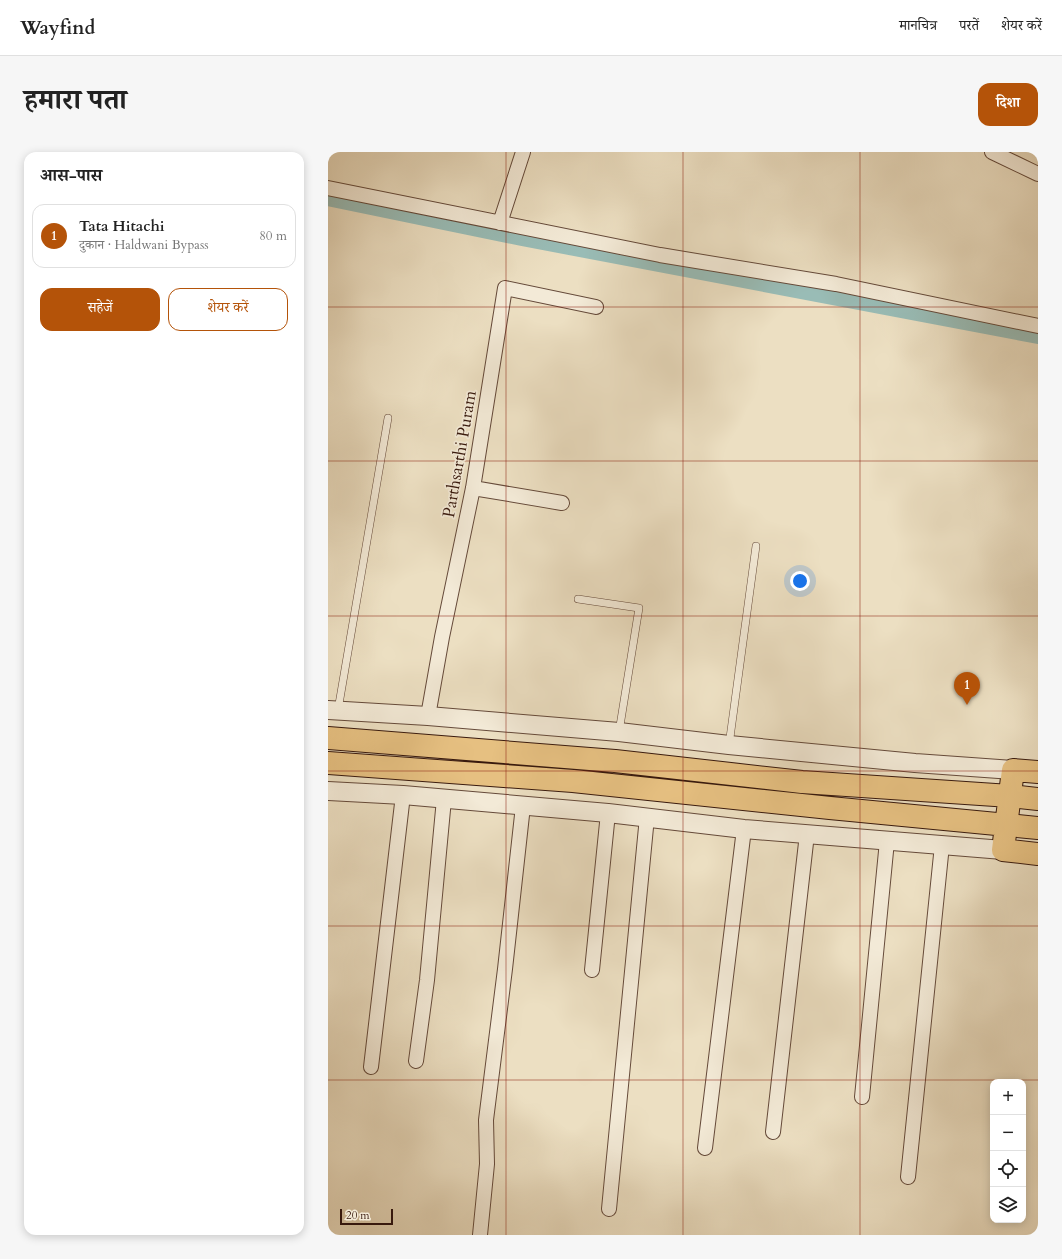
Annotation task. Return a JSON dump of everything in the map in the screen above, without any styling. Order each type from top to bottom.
[{"type":"main road","points":[[328,738],[615,761],[802,782],[1038,799]]},
{"type":"main road","points":[[328,763],[573,781],[1038,828]]},
{"type":"main road","points":[[1038,772],[1013,770],[1003,850],[1038,854]]},
{"type":"street","points":[[500,223],[523,152]]},
{"type":"street","points":[[992,152],[1038,174]]},
{"type":"street","points":[[328,188],[660,255],[836,284],[1038,326]]},
{"type":"street","name":"Parthsarthi Puram","points":[[428,716],[442,637],[473,488],[505,288],[596,307]]},
{"type":"street","points":[[473,488],[562,503]]},
{"type":"street","points":[[333,710],[428,716],[619,732],[729,745],[915,763],[1013,770]]},
{"type":"street","points":[[328,791],[403,795],[608,813],[744,829],[1003,850]]},
{"type":"street","points":[[371,1067],[403,795]]},
{"type":"street","points":[[416,1061],[426,980],[444,799]]},
{"type":"street","points":[[480,1235],[487,1164],[486,1120],[506,969],[523,806]]},
{"type":"street","points":[[592,970],[608,813]]},
{"type":"street","points":[[610,1209],[647,817]]},
{"type":"street","points":[[705,1148],[744,829]]},
{"type":"street","points":[[773,1132],[806,834]]},
{"type":"street","points":[[862,1097],[887,840]]},
{"type":"street","points":[[908,1177],[942,846]]},
{"type":"lane","points":[[333,710],[388,418]]},
{"type":"lane","points":[[729,745],[756,546]]},
{"type":"lane","points":[[578,599],[639,608],[619,732]]},
{"type":"waterway","points":[[328,197],[522,237],[1038,335]]},
{"type":"place","name":"Tata Hitachi","points":[[967,705]]}]
